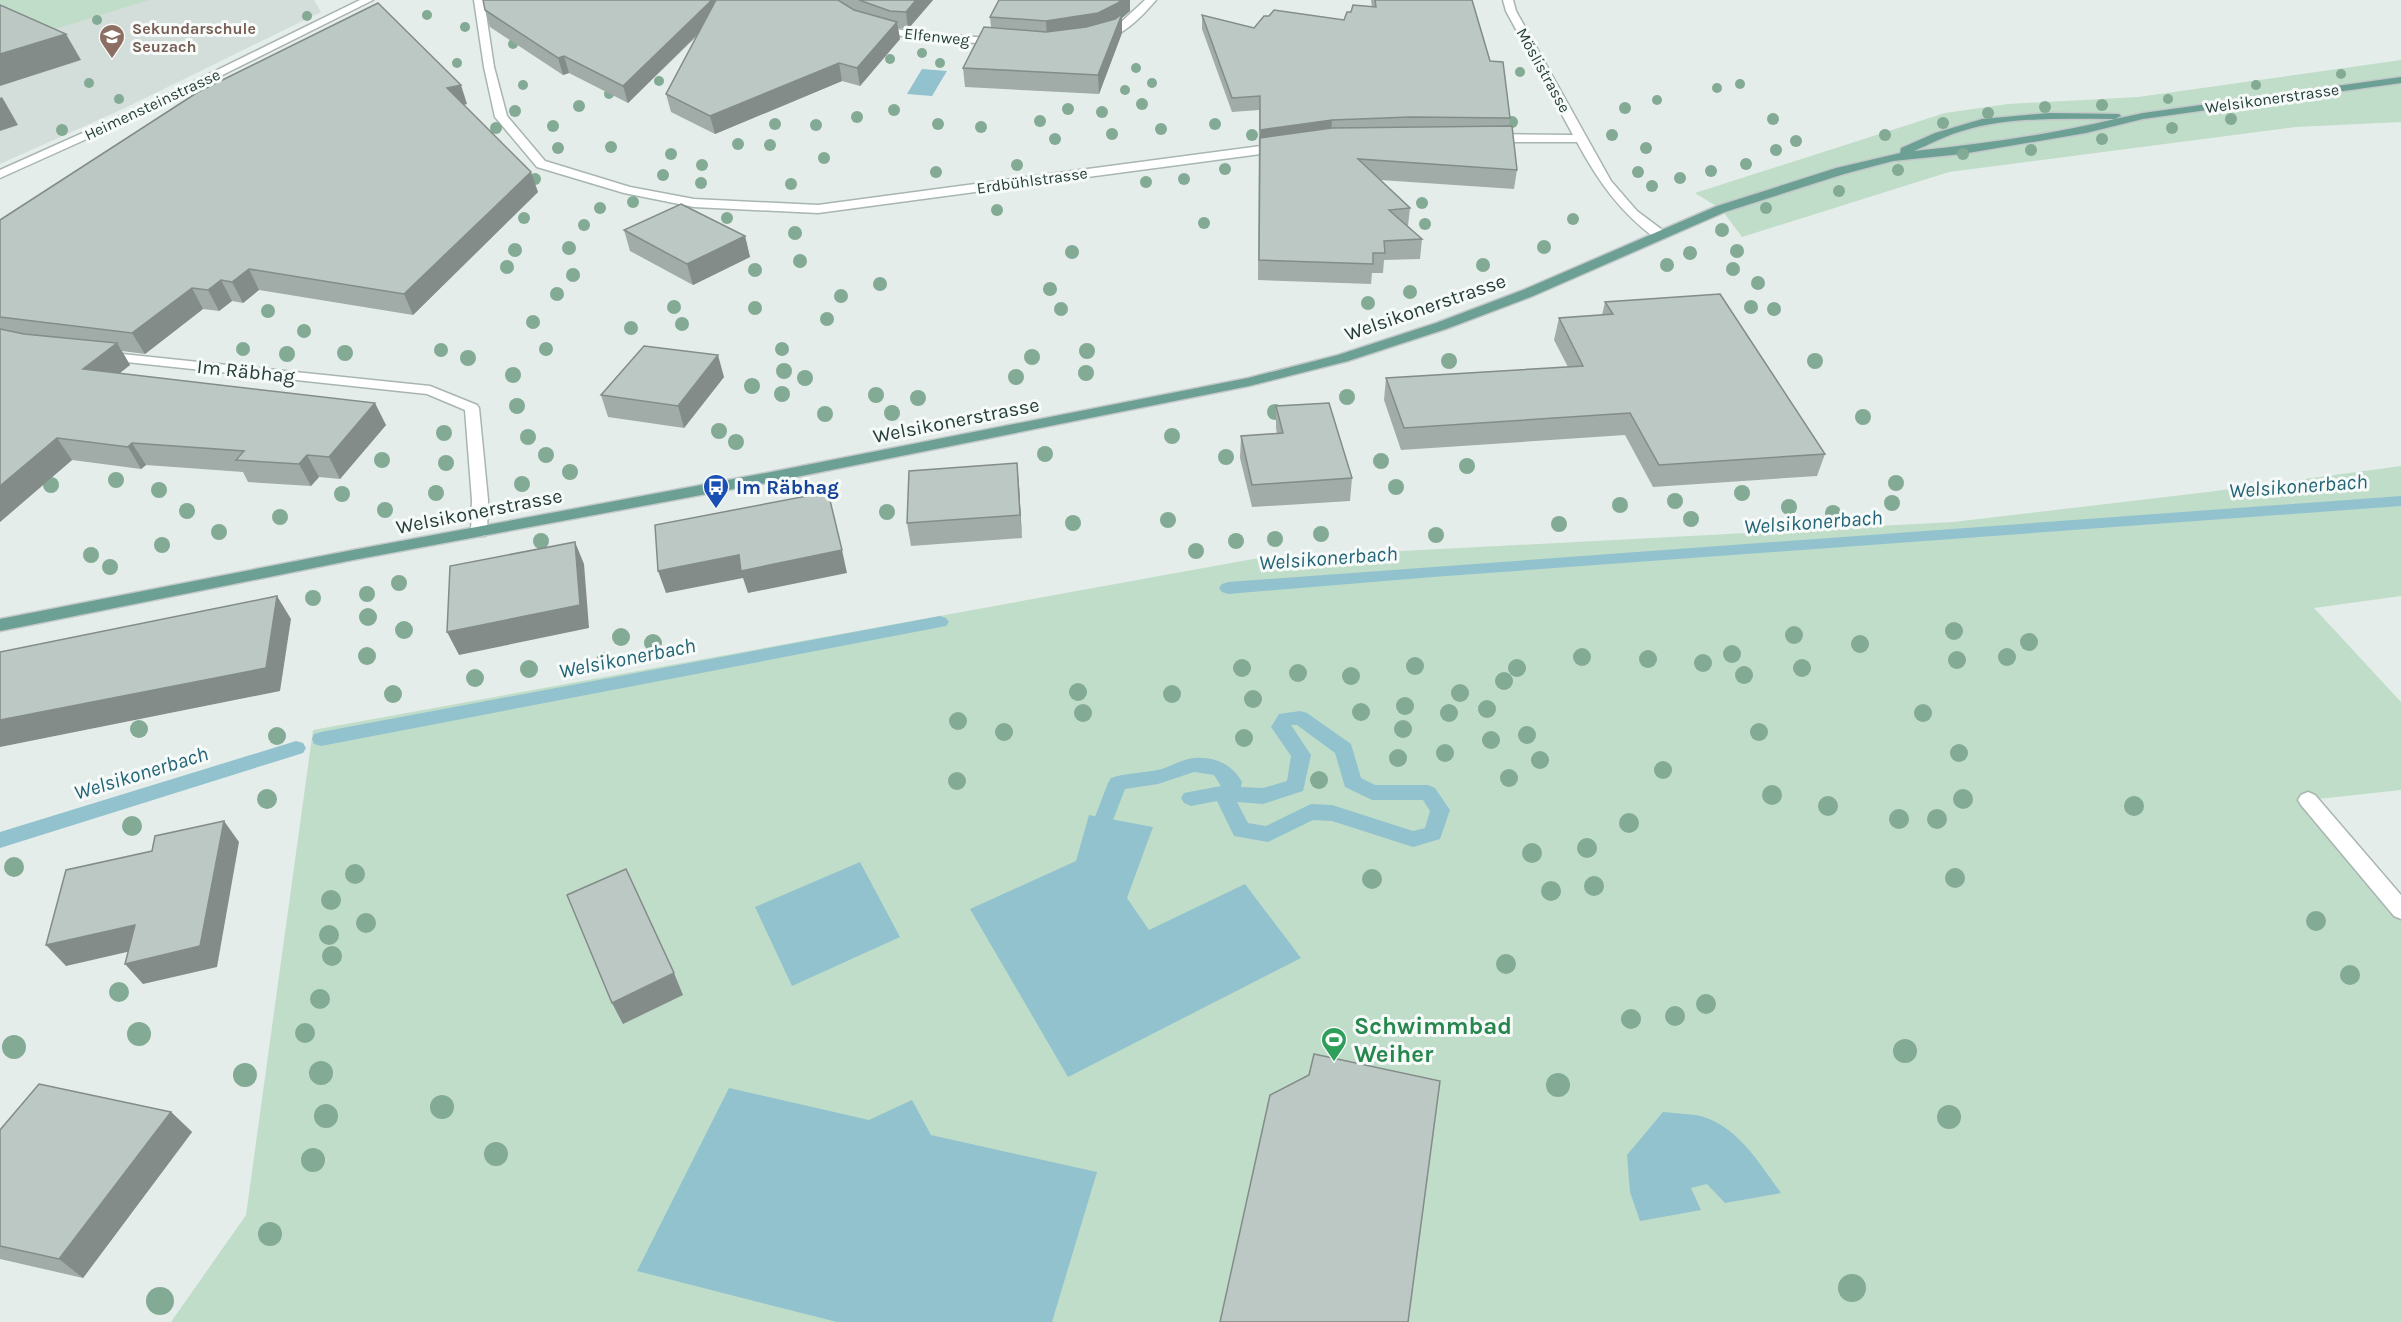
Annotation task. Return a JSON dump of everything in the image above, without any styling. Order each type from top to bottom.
[{"type":"main road","name":"Welsikonerstrasse","points":[[1893,157],[1962,150],[2086,130],[2143,116],[2401,80]]},
{"type":"main road","name":"Welsikonerstrasse","points":[[0,625],[1158,402],[1301,369],[1343,358],[1441,326],[1528,293],[1660,235],[1776,190],[1893,157],[1941,134],[1986,123],[2064,116],[2143,116]]},
{"type":"street","name":"Heimensteinstrasse","points":[[0,174],[158,103],[368,0]]},
{"type":"street","name":"Erdbühlstrasse","points":[[479,0],[489,68],[501,117],[541,164],[628,190],[694,203],[818,208],[1296,145]]},
{"type":"street","points":[[1087,41],[1107,35],[1122,27],[1151,0]]},
{"type":"street","name":"Möslistrasse","points":[[1508,0],[1511,11],[1581,139]]},
{"type":"street","name":"Elfenweg","points":[[867,25],[912,34],[1013,43]]},
{"type":"street","points":[[1479,138],[1581,139],[1612,193],[1635,218],[1660,235]]},
{"type":"street","name":"Im Räbhag","points":[[86,354],[430,390],[472,408],[480,500],[479,532]]},
{"type":"street","points":[[2308,800],[2401,910]]},
{"type":"shaded area","name":"Sekundarschule Seuzach","points":[[0,0],[314,0],[321,12],[125,108],[0,164]]},
{"type":"green space","points":[[0,0],[149,0],[42,33],[0,11]]},
{"type":"green space","points":[[2401,60],[2401,122],[2296,127],[1949,172],[1742,237],[1721,209],[1695,193],[1945,113],[2008,104],[2138,97]]},
{"type":"green space","name":"Schwimmbad Weiher","points":[[2401,466],[2401,596],[2314,608],[2401,702],[2401,790],[2309,800],[2401,910],[2401,1322],[171,1322],[246,1215],[313,730],[1253,559],[1953,522],[2208,492]]},
{"type":"water","points":[[922,69],[947,71],[932,96],[907,94]]},
{"type":"water","points":[[1089,815],[1153,827],[1127,898],[1149,930],[1245,884],[1301,958],[1068,1077],[970,909],[1076,861]]},
{"type":"water","points":[[860,862],[900,937],[792,986],[755,907]]},
{"type":"water","points":[[729,1088],[869,1120],[912,1100],[931,1135],[1097,1172],[1052,1322],[837,1322],[637,1271]]},
{"type":"water","points":[[1663,1112],[1696,1115],[1723,1126],[1735,1135],[1755,1157],[1781,1193],[1725,1203],[1707,1184],[1691,1188],[1701,1210],[1640,1221],[1630,1192],[1627,1155]]},
{"type":"building","points":[[483,0],[712,0],[623,86],[564,56],[558,58],[485,10]]},
{"type":"building","points":[[716,0],[838,0],[854,10],[897,22],[857,68],[839,63],[710,116],[666,94]]},
{"type":"building","points":[[859,0],[916,0],[906,12],[890,11]]},
{"type":"building","points":[[999,0],[1121,0],[1098,13],[1046,21],[990,17]]},
{"type":"building","points":[[1375,0],[1472,0],[1490,61],[1503,62],[1510,118],[1411,117],[1332,120],[1260,130],[1260,96],[1232,98],[1202,15],[1254,28],[1264,16],[1269,16],[1274,10],[1344,20],[1347,12],[1351,12],[1353,5],[1376,7]]},
{"type":"building","points":[[378,3],[461,85],[447,88],[531,172],[404,294],[249,269],[232,282],[221,280],[208,290],[192,288],[132,333],[0,317],[0,220],[198,92]]},
{"type":"building","points":[[0,5],[66,34],[0,54]]},
{"type":"building","points":[[1122,14],[1098,75],[963,68],[984,27],[1046,32],[1086,27],[1115,19]]},
{"type":"building","points":[[1512,126],[1517,170],[1358,159],[1410,208],[1389,210],[1422,239],[1384,241],[1385,253],[1373,253],[1373,264],[1259,260],[1260,138],[1332,128]]},
{"type":"building","points":[[681,204],[745,236],[687,264],[624,230]]},
{"type":"building","points":[[1720,294],[1825,454],[1659,465],[1630,413],[1404,428],[1386,378],[1583,366],[1559,318],[1613,314],[1605,302]]},
{"type":"building","points":[[0,329],[24,334],[117,343],[83,369],[375,403],[329,457],[307,455],[299,464],[236,460],[244,451],[132,443],[128,447],[57,438],[0,486]]},
{"type":"building","points":[[644,346],[718,355],[678,406],[601,395]]},
{"type":"building","points":[[1329,403],[1352,478],[1252,485],[1241,436],[1283,433],[1276,406]]},
{"type":"building","points":[[1017,463],[1020,515],[907,523],[909,471]]},
{"type":"building","points":[[828,492],[842,550],[741,571],[739,555],[658,571],[655,525]]},
{"type":"building","points":[[575,542],[580,605],[447,632],[450,566]]},
{"type":"building","points":[[277,596],[266,668],[0,720],[0,652]]},
{"type":"building","points":[[224,821],[200,946],[125,964],[135,925],[46,945],[66,870],[152,851],[155,836]]},
{"type":"building","points":[[626,869],[674,973],[612,1003],[567,895]]},
{"type":"building","points":[[1314,1054],[1440,1081],[1408,1322],[1220,1322],[1270,1095],[1309,1075]]},
{"type":"building","points":[[39,1084],[171,1112],[59,1259],[0,1246],[0,1130]]},
{"type":"waterway","name":"Welsikonerbach","points":[[1228,588],[2401,501]]},
{"type":"waterway","name":"Welsikonerbach","points":[[321,739],[940,622]]},
{"type":"waterway","points":[[1300,718],[1344,749],[1352,782],[1372,792],[1428,793],[1440,810],[1433,833],[1413,839],[1332,813],[1311,812],[1268,834],[1241,830],[1227,802],[1229,794],[1263,796],[1296,786],[1301,755],[1280,727],[1286,719],[1300,718]]},
{"type":"waterway","name":"Welsikonerbach","points":[[0,840],[296,748]]},
{"type":"waterway","points":[[1098,835],[1118,783],[1158,777],[1194,765],[1219,768],[1232,782],[1229,794]]},
{"type":"waterway","points":[[1191,798],[1216,793],[1229,794]]},
{"type":"place","name":"Sekundarschule Seuzach","points":[[112,60]]},
{"type":"place","name":"Im Räbhag","points":[[716,510]]},
{"type":"place","name":"Schwimmbad Weiher","points":[[1334,1063]]}]
